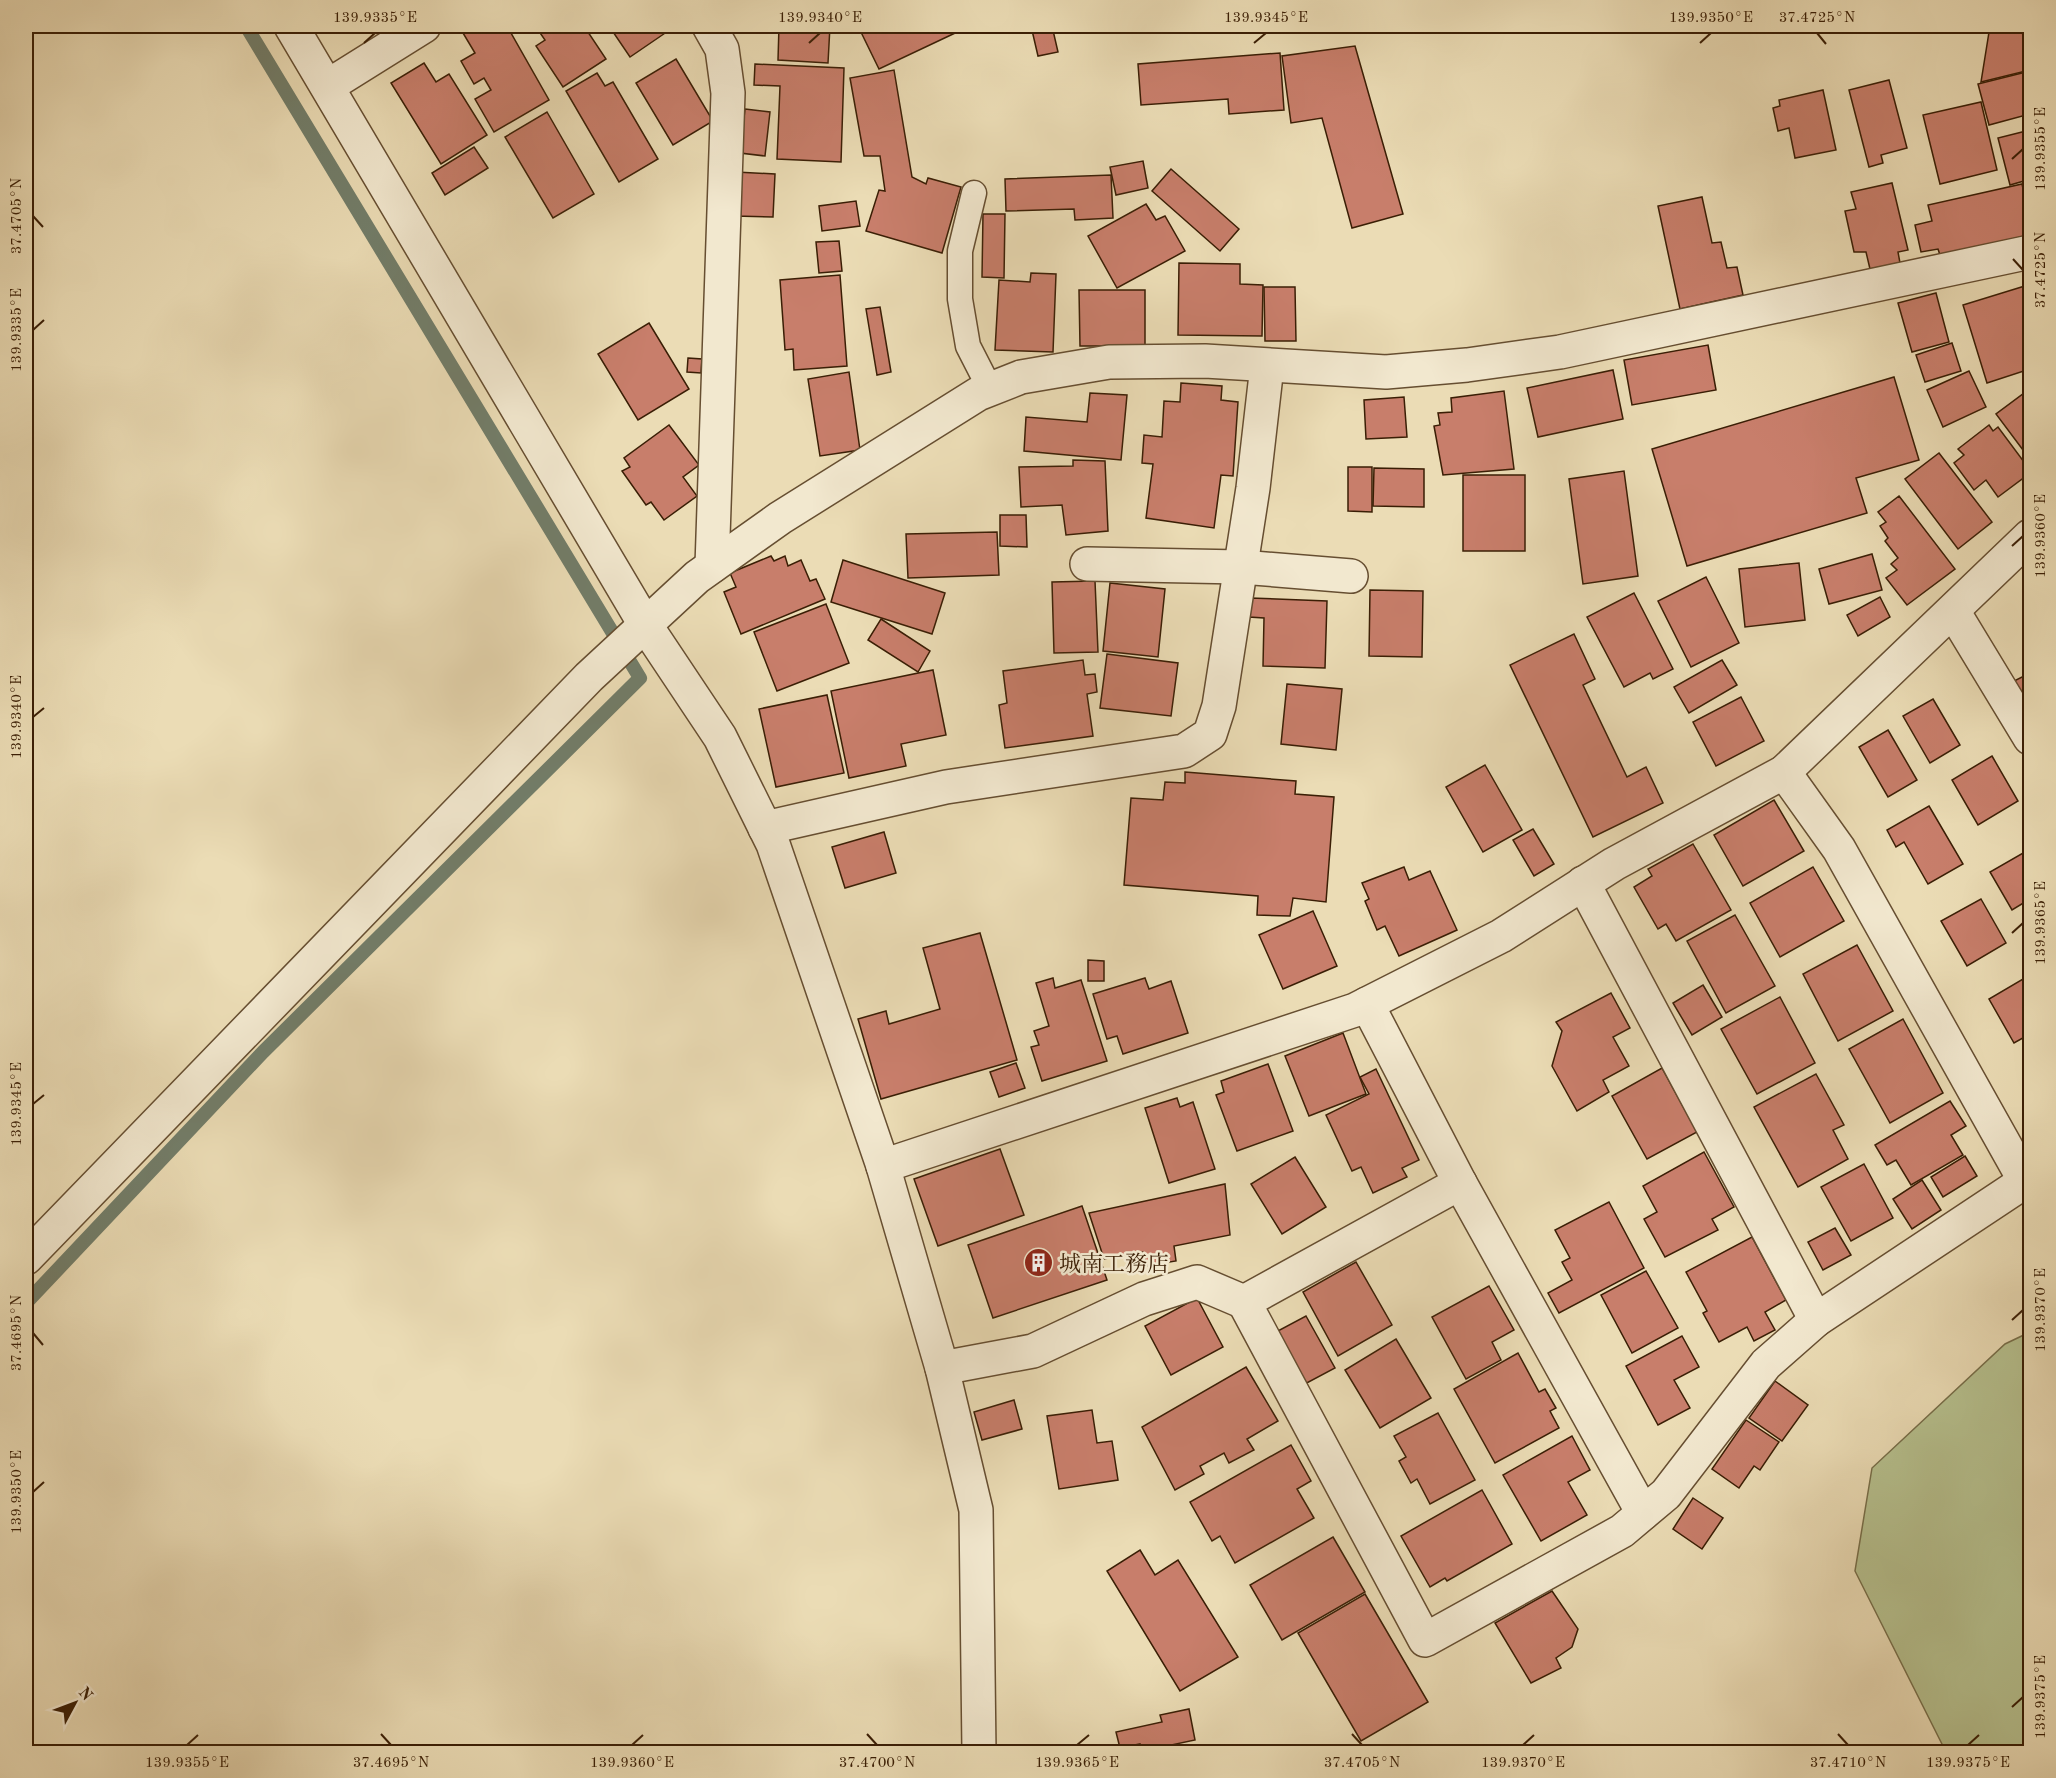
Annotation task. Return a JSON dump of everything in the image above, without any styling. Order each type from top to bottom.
[{"type":"street","points":[[291,26],[646,626],[720,737],[773,844],[883,1166],[942,1368],[976,1510],[980,1752]]},
{"type":"street","points":[[328,86],[424,26]]},
{"type":"street","points":[[709,26],[722,49],[728,93],[712,566]]},
{"type":"street","points":[[26,1258],[589,677],[697,577],[916,430],[990,389],[1021,377],[1109,362],[1205,361],[1386,372],[1467,365],[1560,352],[2031,252]]},
{"type":"street","points":[[765,828],[946,787],[1184,751],[1210,735],[1219,706],[1241,567],[1267,366]]},
{"type":"street","points":[[883,1166],[1355,1010],[1501,936],[1614,864],[1784,772],[2031,537]]},
{"type":"street","points":[[1087,564],[1241,567],[1351,576]]},
{"type":"street","points":[[1953,611],[2031,738]]},
{"type":"street","points":[[942,1368],[1033,1351],[1144,1299],[1197,1282],[1244,1302],[1425,1640],[1622,1530],[1666,1494],[1766,1364],[1816,1320],[2028,1180],[1839,849],[1784,772]]},
{"type":"street","points":[[1583,883],[1816,1320]]},
{"type":"street","points":[[1367,1004],[1460,1184],[1643,1513]]},
{"type":"street","points":[[1244,1302],[1460,1184]]},
{"type":"lane","points":[[974,193],[960,251],[960,299],[968,346],[990,389]]},
{"type":"green space","points":[[2030,1332],[2030,1752],[1946,1752],[1855,1571],[1872,1468],[2005,1344]]},
{"type":"building","points":[[477,26],[507,26],[549,100],[494,132],[475,99],[491,90],[484,78],[474,84],[461,61],[475,53],[463,33]]},
{"type":"building","points":[[584,26],[606,59],[563,87],[536,46],[545,40],[536,27]]},
{"type":"building","points":[[609,26],[673,26],[674,27],[630,57]]},
{"type":"building","points":[[779,26],[830,26],[828,63],[778,60]]},
{"type":"building","points":[[858,26],[970,26],[879,69]]},
{"type":"building","points":[[1031,26],[1052,26],[1058,52],[1038,56]]},
{"type":"building","points":[[1990,26],[2020,26],[2030,57],[2030,70],[1981,82]]},
{"type":"building","points":[[1355,46],[1403,214],[1352,228],[1322,118],[1291,123],[1282,56]]},
{"type":"building","points":[[1280,53],[1284,110],[1229,114],[1228,99],[1141,105],[1138,64]]},
{"type":"building","points":[[676,59],[713,121],[673,145],[636,83]]},
{"type":"building","points":[[424,63],[436,82],[449,74],[487,135],[441,164],[391,83]]},
{"type":"building","points":[[755,64],[844,68],[841,162],[777,159],[780,86],[754,85]]},
{"type":"building","points":[[894,70],[912,177],[926,184],[928,178],[961,187],[942,253],[866,231],[879,190],[885,191],[880,156],[864,156],[850,78]]},
{"type":"building","points":[[2030,71],[2030,114],[1989,125],[1978,84]]},
{"type":"building","points":[[597,73],[605,86],[613,82],[658,159],[619,182],[566,91]]},
{"type":"building","points":[[1889,80],[1907,148],[1881,155],[1883,163],[1869,167],[1849,90]]},
{"type":"building","points":[[1823,90],[1836,150],[1795,158],[1789,128],[1778,131],[1773,108],[1780,106],[1779,100]]},
{"type":"building","points":[[1981,102],[1997,170],[1940,184],[1923,115]]},
{"type":"building","points":[[745,109],[770,112],[765,156],[740,153]]},
{"type":"building","points":[[547,112],[594,194],[553,218],[505,137]]},
{"type":"building","points":[[2030,130],[2030,196],[2028,197],[2024,181],[2010,185],[1998,138]]},
{"type":"building","points":[[474,147],[488,168],[445,195],[432,173]]},
{"type":"building","points":[[1143,161],[1148,188],[1116,195],[1110,167]]},
{"type":"building","points":[[1171,169],[1239,229],[1220,251],[1152,191]]},
{"type":"building","points":[[736,172],[775,174],[773,217],[735,216]]},
{"type":"building","points":[[1111,175],[1113,218],[1075,220],[1074,209],[1006,211],[1005,179]]},
{"type":"building","points":[[1892,183],[1908,250],[1898,252],[1900,263],[1870,269],[1866,252],[1854,252],[1845,211],[1856,209],[1851,192]]},
{"type":"building","points":[[2022,184],[2030,219],[2030,235],[1940,255],[1938,249],[1921,252],[1915,225],[1932,221],[1928,205]]},
{"type":"building","points":[[1702,197],[1712,243],[1721,242],[1727,268],[1737,267],[1743,295],[1680,309],[1658,206]]},
{"type":"building","points":[[856,201],[860,226],[822,231],[819,206]]},
{"type":"building","points":[[1146,204],[1156,220],[1165,216],[1185,251],[1117,288],[1088,236]]},
{"type":"building","points":[[983,214],[1005,214],[1004,278],[982,277]]},
{"type":"building","points":[[839,241],[842,271],[819,273],[816,242]]},
{"type":"building","points":[[1179,263],[1240,264],[1240,284],[1263,285],[1262,336],[1178,335]]},
{"type":"building","points":[[1031,273],[1056,274],[1053,352],[995,350],[999,280],[1030,282]]},
{"type":"building","points":[[840,275],[847,366],[794,370],[793,349],[785,350],[780,280]]},
{"type":"building","points":[[2028,285],[2030,369],[1987,383],[1963,305]]},
{"type":"building","points":[[1264,287],[1295,287],[1296,341],[1265,341]]},
{"type":"building","points":[[1079,290],[1145,290],[1145,346],[1080,346]]},
{"type":"building","points":[[1936,293],[1949,342],[1912,352],[1898,303]]},
{"type":"building","points":[[880,307],[891,372],[877,375],[866,309]]},
{"type":"building","points":[[649,323],[689,389],[638,420],[598,354]]},
{"type":"building","points":[[1952,343],[1961,371],[1925,382],[1916,355]]},
{"type":"building","points":[[1708,345],[1716,390],[1632,405],[1624,360]]},
{"type":"building","points":[[688,358],[702,359],[701,373],[687,372]]},
{"type":"building","points":[[1613,370],[1623,419],[1538,437],[1527,388]]},
{"type":"building","points":[[1969,371],[1986,407],[1943,427],[1927,390]]},
{"type":"building","points":[[849,372],[860,450],[820,456],[808,379]]},
{"type":"building","points":[[1894,377],[1919,460],[1856,478],[1867,513],[1687,566],[1652,449]]},
{"type":"building","points":[[2030,380],[2030,450],[2026,454],[1996,414],[2028,390],[2024,385]]},
{"type":"building","points":[[1181,383],[1222,386],[1221,400],[1238,402],[1233,476],[1221,475],[1214,528],[1146,518],[1153,464],[1142,463],[1144,435],[1162,437],[1164,401],[1180,402]]},
{"type":"building","points":[[1504,391],[1514,469],[1443,475],[1434,426],[1440,425],[1438,413],[1452,412],[1451,398]]},
{"type":"building","points":[[1090,393],[1127,395],[1121,460],[1024,451],[1026,417],[1087,422]]},
{"type":"building","points":[[1404,397],[1407,437],[1366,439],[1364,400]]},
{"type":"building","points":[[669,425],[699,465],[683,477],[697,496],[664,520],[651,502],[646,505],[622,471],[630,467],[624,458]]},
{"type":"building","points":[[1989,425],[1993,431],[1998,427],[2030,470],[2030,473],[1998,497],[1986,480],[1974,490],[1954,463],[1964,455],[1958,449]]},
{"type":"building","points":[[1939,453],[1992,522],[1958,549],[1905,479]]},
{"type":"building","points":[[1073,460],[1105,461],[1108,531],[1066,535],[1062,505],[1021,507],[1019,467],[1073,466]]},
{"type":"building","points":[[1348,467],[1372,467],[1372,512],[1348,511]]},
{"type":"building","points":[[1374,468],[1424,469],[1424,507],[1373,506]]},
{"type":"building","points":[[1624,471],[1638,576],[1583,584],[1569,479]]},
{"type":"building","points":[[1463,475],[1525,475],[1525,551],[1463,551]]},
{"type":"building","points":[[1899,496],[1955,569],[1907,605],[1886,578],[1897,570],[1891,564],[1898,558],[1885,541],[1888,538],[1880,526],[1886,522],[1878,512]]},
{"type":"building","points":[[1000,515],[1026,515],[1027,547],[1000,546]]},
{"type":"building","points":[[997,532],[999,575],[908,578],[906,534]]},
{"type":"building","points":[[1872,554],[1882,590],[1829,604],[1819,569]]},
{"type":"building","points":[[771,556],[774,561],[785,556],[788,566],[801,560],[810,581],[816,579],[825,599],[741,634],[724,592],[736,587],[730,573]]},
{"type":"building","points":[[843,560],[945,593],[932,634],[831,602]]},
{"type":"building","points":[[1799,563],[1805,620],[1745,627],[1739,569]]},
{"type":"building","points":[[1706,577],[1739,643],[1691,667],[1658,601]]},
{"type":"building","points":[[1095,581],[1098,652],[1054,653],[1052,582]]},
{"type":"building","points":[[1110,583],[1165,589],[1158,657],[1103,651]]},
{"type":"building","points":[[1370,590],[1423,591],[1422,657],[1369,656]]},
{"type":"building","points":[[1634,593],[1673,669],[1653,679],[1650,673],[1624,687],[1587,617]]},
{"type":"building","points":[[1880,597],[1890,617],[1858,636],[1847,615]]},
{"type":"building","points":[[1250,598],[1327,601],[1325,668],[1263,666],[1264,618],[1249,617]]},
{"type":"building","points":[[826,604],[849,663],[777,691],[754,632]]},
{"type":"building","points":[[881,619],[930,651],[918,672],[868,640]]},
{"type":"building","points":[[1574,634],[1595,679],[1583,685],[1627,777],[1646,767],[1663,803],[1593,837],[1510,665]]},
{"type":"building","points":[[1107,654],[1178,663],[1171,716],[1100,708]]},
{"type":"building","points":[[1083,660],[1085,675],[1095,674],[1097,692],[1087,694],[1093,736],[1005,748],[999,705],[1007,703],[1003,671]]},
{"type":"building","points":[[1722,660],[1737,685],[1689,713],[1674,687]]},
{"type":"building","points":[[933,670],[946,735],[901,744],[906,766],[849,778],[831,691]]},
{"type":"building","points":[[2030,673],[2030,712],[2014,681]]},
{"type":"building","points":[[1287,684],[1342,689],[1336,750],[1281,744]]},
{"type":"building","points":[[827,695],[844,773],[776,787],[759,709]]},
{"type":"building","points":[[1741,697],[1764,741],[1716,766],[1693,722]]},
{"type":"building","points":[[1933,699],[1960,745],[1930,763],[1903,716]]},
{"type":"building","points":[[1888,730],[1917,780],[1888,797],[1859,747]]},
{"type":"building","points":[[1992,756],[2018,801],[1978,825],[1952,780]]},
{"type":"building","points":[[1485,765],[1522,830],[1483,852],[1446,787]]},
{"type":"building","points":[[1185,772],[1296,781],[1295,794],[1334,797],[1326,902],[1293,898],[1290,916],[1257,915],[1258,896],[1124,885],[1131,798],[1163,800],[1165,782],[1185,783]]},
{"type":"building","points":[[1774,800],[1804,851],[1743,886],[1714,835]]},
{"type":"building","points":[[1929,806],[1963,864],[1928,884],[1904,842],[1896,847],[1887,830]]},
{"type":"building","points":[[1533,829],[1554,864],[1534,876],[1513,840]]},
{"type":"building","points":[[884,832],[896,873],[845,888],[832,847]]},
{"type":"building","points":[[1693,844],[1731,910],[1676,941],[1666,924],[1658,929],[1634,887],[1652,876],[1648,869]]},
{"type":"building","points":[[2030,849],[2030,899],[2012,910],[1990,872]]},
{"type":"building","points":[[1404,867],[1409,880],[1430,871],[1457,930],[1399,956],[1385,926],[1377,930],[1365,901],[1369,899],[1362,883]]},
{"type":"building","points":[[1813,867],[1844,921],[1780,957],[1750,903]]},
{"type":"building","points":[[1981,899],[2006,943],[1967,966],[1941,921]]},
{"type":"building","points":[[1313,911],[1337,966],[1283,989],[1259,935]]},
{"type":"building","points":[[1735,915],[1775,986],[1726,1013],[1687,941]]},
{"type":"building","points":[[980,933],[1017,1060],[881,1099],[858,1019],[886,1011],[889,1024],[940,1009],[923,948]]},
{"type":"building","points":[[1857,945],[1893,1011],[1838,1041],[1803,974]]},
{"type":"building","points":[[1088,960],[1104,961],[1104,981],[1088,981]]},
{"type":"building","points":[[1053,978],[1055,988],[1081,980],[1107,1061],[1042,1081],[1031,1047],[1039,1045],[1034,1031],[1049,1026],[1036,983]]},
{"type":"building","points":[[1145,978],[1149,989],[1171,981],[1188,1033],[1123,1054],[1117,1036],[1107,1039],[1093,994]]},
{"type":"building","points":[[2023,979],[2030,992],[2030,1034],[2014,1043],[1989,999]]},
{"type":"building","points":[[1703,985],[1722,1017],[1692,1035],[1673,1003]]},
{"type":"building","points":[[1611,993],[1630,1028],[1613,1037],[1629,1066],[1603,1080],[1609,1092],[1577,1111],[1552,1066],[1562,1031],[1556,1022]]},
{"type":"building","points":[[1780,997],[1815,1063],[1757,1094],[1721,1029]]},
{"type":"building","points":[[1903,1019],[1943,1093],[1890,1123],[1849,1049]]},
{"type":"building","points":[[1343,1033],[1366,1094],[1309,1116],[1285,1056]]},
{"type":"building","points":[[1016,1063],[1025,1088],[999,1097],[990,1072]]},
{"type":"building","points":[[1268,1064],[1293,1131],[1237,1151],[1216,1095],[1224,1092],[1221,1081]]},
{"type":"building","points":[[1662,1068],[1697,1132],[1647,1159],[1612,1096]]},
{"type":"building","points":[[1376,1069],[1419,1160],[1402,1168],[1407,1177],[1373,1193],[1361,1167],[1352,1171],[1326,1115],[1369,1094],[1360,1077]]},
{"type":"building","points":[[1816,1074],[1844,1125],[1833,1130],[1848,1159],[1798,1187],[1754,1107]]},
{"type":"building","points":[[1177,1098],[1180,1107],[1193,1102],[1215,1169],[1169,1183],[1145,1108]]},
{"type":"building","points":[[1950,1101],[1966,1126],[1951,1135],[1963,1155],[1911,1185],[1896,1160],[1887,1165],[1875,1145]]},
{"type":"building","points":[[1000,1149],[1024,1215],[938,1246],[914,1179]]},
{"type":"building","points":[[1704,1152],[1734,1207],[1712,1219],[1718,1230],[1665,1257],[1644,1219],[1657,1212],[1643,1186]]},
{"type":"building","points":[[1965,1156],[1977,1176],[1943,1197],[1931,1177]]},
{"type":"building","points":[[1295,1157],[1326,1207],[1282,1234],[1251,1184]]},
{"type":"building","points":[[1864,1164],[1893,1218],[1851,1241],[1821,1187]]},
{"type":"building","points":[[1922,1180],[1941,1210],[1912,1229],[1893,1199]]},
{"type":"building","points":[[1225,1184],[1230,1235],[1174,1246],[1176,1261],[1146,1266],[1143,1252],[1104,1259],[1089,1213]]},
{"type":"building","points":[[1609,1202],[1644,1268],[1559,1313],[1548,1293],[1572,1280],[1562,1262],[1570,1258],[1555,1230]]},
{"type":"building","name":"城南工務店","points":[[1082,1206],[1107,1280],[993,1318],[968,1245]]},
{"type":"building","points":[[1835,1228],[1851,1255],[1823,1270],[1808,1242]]},
{"type":"building","points":[[1752,1237],[1786,1300],[1765,1312],[1775,1330],[1754,1341],[1747,1327],[1719,1342],[1703,1313],[1707,1311],[1686,1272]]},
{"type":"building","points":[[1356,1262],[1392,1325],[1338,1356],[1303,1292]]},
{"type":"building","points":[[1646,1271],[1678,1328],[1632,1353],[1601,1295]]},
{"type":"building","points":[[1489,1286],[1514,1330],[1492,1342],[1501,1360],[1466,1379],[1432,1317]]},
{"type":"building","points":[[1197,1298],[1223,1347],[1171,1375],[1145,1326]]},
{"type":"building","points":[[1306,1316],[1335,1368],[1303,1385],[1274,1333]]},
{"type":"building","points":[[1682,1336],[1699,1367],[1674,1380],[1690,1408],[1658,1425],[1626,1366]]},
{"type":"building","points":[[1396,1339],[1431,1398],[1380,1428],[1345,1370]]},
{"type":"building","points":[[1518,1353],[1539,1392],[1545,1389],[1556,1408],[1550,1411],[1559,1428],[1495,1463],[1454,1389]]},
{"type":"building","points":[[1246,1367],[1278,1421],[1247,1439],[1254,1450],[1229,1463],[1224,1453],[1200,1466],[1204,1474],[1175,1490],[1142,1427]]},
{"type":"building","points":[[1775,1381],[1808,1405],[1782,1441],[1749,1418]]},
{"type":"building","points":[[1014,1400],[1022,1429],[982,1440],[974,1412]]},
{"type":"building","points":[[1092,1410],[1097,1443],[1112,1441],[1118,1480],[1059,1489],[1047,1416]]},
{"type":"building","points":[[1438,1413],[1475,1480],[1430,1504],[1417,1479],[1411,1483],[1399,1461],[1406,1457],[1394,1436]]},
{"type":"building","points":[[1746,1420],[1779,1442],[1760,1470],[1754,1466],[1739,1488],[1712,1469]]},
{"type":"building","points":[[1572,1436],[1590,1470],[1568,1482],[1587,1515],[1541,1541],[1503,1475]]},
{"type":"building","points":[[1291,1445],[1311,1481],[1297,1489],[1314,1518],[1235,1563],[1220,1536],[1212,1541],[1190,1502]]},
{"type":"building","points":[[1482,1490],[1512,1544],[1447,1581],[1445,1578],[1430,1587],[1401,1536]]},
{"type":"building","points":[[1693,1498],[1723,1518],[1702,1549],[1673,1529]]},
{"type":"building","points":[[1333,1537],[1365,1592],[1282,1640],[1250,1585]]},
{"type":"building","points":[[1140,1550],[1155,1575],[1178,1560],[1238,1657],[1180,1691],[1107,1571]]},
{"type":"building","points":[[1552,1591],[1578,1629],[1572,1647],[1556,1658],[1561,1668],[1531,1683],[1495,1623]]},
{"type":"building","points":[[1365,1594],[1428,1702],[1361,1741],[1298,1633]]},
{"type":"building","points":[[1189,1709],[1195,1740],[1171,1745],[1172,1752],[1142,1752],[1140,1744],[1120,1748],[1116,1732],[1162,1722],[1160,1715]]},
{"type":"waterway","points":[[26,1303],[263,1052],[640,678],[246,26]]},
{"type":"place","name":"城南工務店","points":[[1038,1263]]}]
